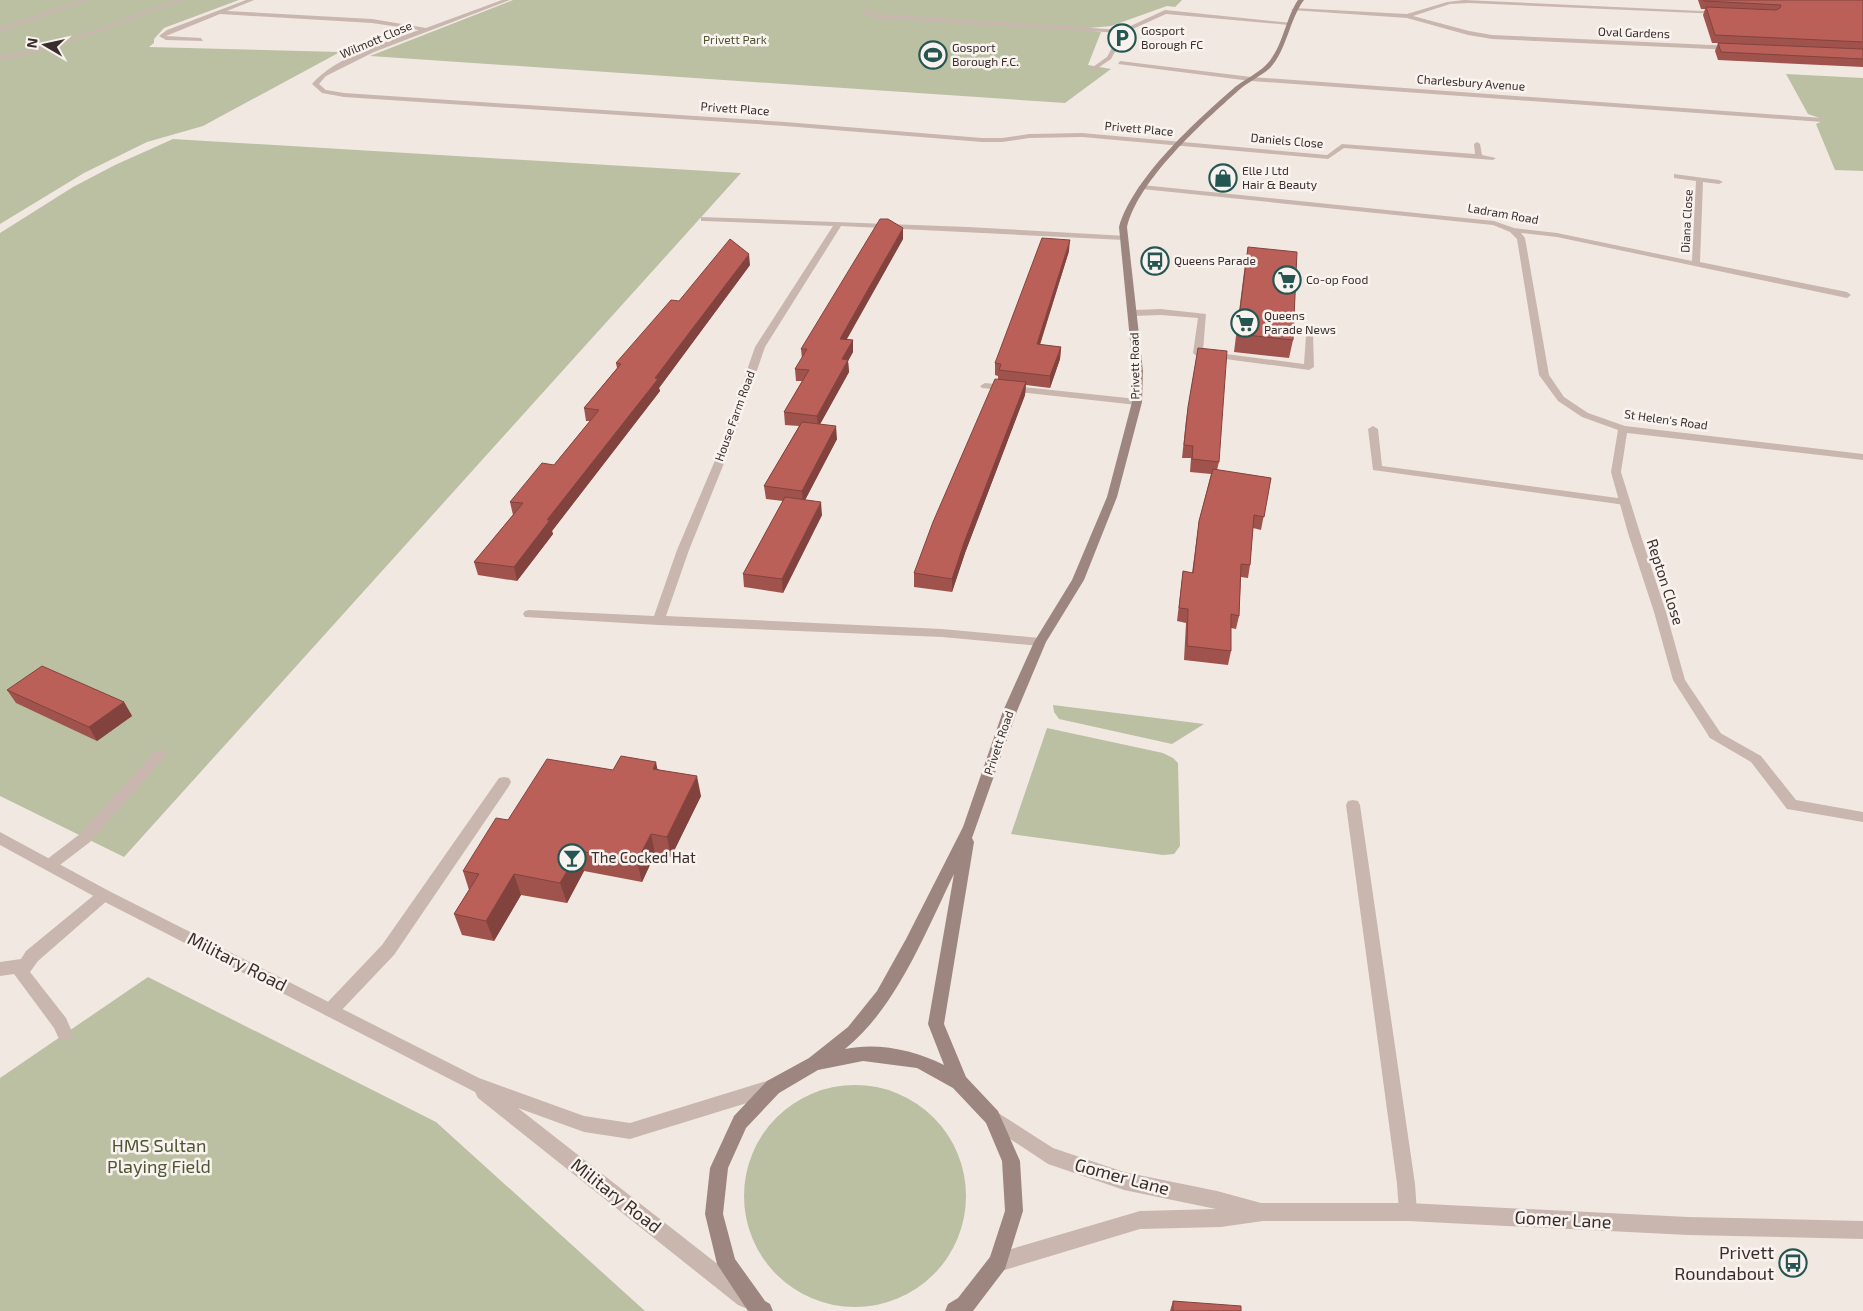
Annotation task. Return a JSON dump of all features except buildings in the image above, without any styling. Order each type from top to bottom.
[{"type":"main road","name":"Privett Road","points":[[815,1063],[854,1032],[883,996],[912,944],[970,827],[1010,711],[1040,642],[1078,580],[1112,497],[1137,402],[1138,371],[1123,227],[1127,212],[1142,187],[1180,143],[1238,88],[1268,66],[1277,54],[1294,10],[1301,0]]},
{"type":"main road","name":"Privett Road","points":[[959,1082],[936,1024],[970,827]]},
{"type":"main road","points":[[760,1309],[727,1264],[714,1214],[719,1168],[740,1122],[773,1087],[815,1063],[863,1053],[920,1062],[959,1082],[992,1117],[1011,1161],[1014,1211],[998,1262],[974,1302],[955,1311]]},
{"type":"street","points":[[0,30],[86,0]]},
{"type":"street","points":[[0,58],[47,49],[181,0]]},
{"type":"street","points":[[201,40],[166,38],[162,36],[169,31],[252,0]]},
{"type":"street","name":"Wilmott Close","points":[[332,70],[368,52],[507,0]]},
{"type":"street","name":"Oval Gardens","points":[[1407,16],[1449,3],[1469,1],[1727,12]]},
{"type":"street","name":"Oval Gardens","points":[[1294,10],[1407,16],[1468,33],[1492,37],[1742,48]]},
{"type":"street","points":[[864,11],[876,16],[1123,32]]},
{"type":"street","name":"Wilmott Close","points":[[220,12],[372,21],[428,30]]},
{"type":"street","points":[[1092,70],[1106,61],[1114,52],[1123,32],[1129,27],[1168,12],[1289,23]]},
{"type":"street","name":"Charlesbury Avenue","points":[[1106,61],[1251,79],[1822,120]]},
{"type":"street","name":"Privett Place","points":[[332,70],[317,80],[315,84],[324,92],[344,95],[777,124],[982,140],[1076,135],[1180,143]]},
{"type":"street","name":"Daniels Close","points":[[1180,143],[1328,157],[1342,146],[1349,146],[1493,158]]},
{"type":"street","points":[[1477,144],[1479,156]]},
{"type":"street","points":[[1677,176],[1719,182]]},
{"type":"street","name":"Diana Close","points":[[1696,264],[1700,180]]},
{"type":"street","name":"Ladram Road","points":[[1142,187],[1411,213],[1494,223],[1513,230],[1557,234],[1696,264],[1826,287],[1848,295]]},
{"type":"street","points":[[704,219],[968,229],[1124,238]]},
{"type":"street","name":"House Farm Road","points":[[658,621],[683,550],[724,451],[760,347],[838,225]]},
{"type":"street","name":"St Helen's Road","points":[[1513,230],[1521,238],[1544,375],[1561,399],[1585,415],[1623,429],[1863,457]]},
{"type":"street","points":[[1133,313],[1161,312],[1202,316],[1198,353],[1309,366],[1310,335]]},
{"type":"street","points":[[985,386],[1137,402]]},
{"type":"street","name":"Repton Close","points":[[1623,429],[1616,472],[1660,612],[1679,680],[1715,735],[1756,759],[1792,805],[1863,817]]},
{"type":"street","points":[[1372,430],[1377,468],[1625,502]]},
{"type":"street","points":[[528,614],[942,633],[1040,642]]},
{"type":"street","points":[[51,864],[85,838],[160,754]]},
{"type":"street","points":[[331,1010],[388,950],[504,782]]},
{"type":"street","points":[[1353,805],[1405,1174],[1408,1212]]},
{"type":"street","name":"Military Road","points":[[0,838],[51,864],[104,895],[474,1084],[584,1124],[630,1131],[773,1087]]},
{"type":"street","points":[[65,1034],[60,1023],[21,972],[32,956],[104,895]]},
{"type":"street","points":[[0,969],[25,965]]},
{"type":"street","name":"Military Road","points":[[474,1084],[760,1309]]},
{"type":"street","name":"Gomer Lane","points":[[992,1117],[1048,1155],[1124,1180],[1263,1212]]},
{"type":"street","name":"Gomer Lane","points":[[998,1262],[1140,1220],[1221,1218],[1263,1212],[1408,1212],[1688,1226],[1863,1230]]},
{"type":"green space","points":[[0,0],[239,0],[164,28],[149,47],[340,52],[203,126],[147,142],[84,173],[0,224]]},
{"type":"green space","name":"Privett Park","points":[[513,0],[1182,0],[1175,7],[1167,6],[1111,26],[1089,28],[1087,30],[1101,32],[1088,65],[1111,69],[1065,103],[370,56]]},
{"type":"green space","points":[[1786,74],[1863,78],[1863,171],[1835,170],[1816,124],[1825,120],[1808,114]]},
{"type":"green space","points":[[173,139],[741,173],[124,857],[0,796],[0,233],[73,187],[115,165]]},
{"type":"green space","points":[[1053,705],[1204,724],[1172,744],[1059,719],[1054,712]]},
{"type":"green space","points":[[1047,728],[1163,753],[1173,758],[1178,763],[1180,846],[1174,854],[1163,855],[1011,834]]},
{"type":"green space","name":"HMS Sultan Playing Field","points":[[148,977],[436,1122],[645,1311],[0,1311],[0,1078]]},
{"type":"green space","points":[[844,1085],[866,1085],[898,1093],[917,1103],[934,1117],[948,1134],[958,1153],[964,1174],[966,1196],[964,1218],[958,1239],[948,1258],[934,1275],[917,1289],[887,1303],[866,1307],[844,1307],[823,1303],[793,1289],[769,1267],[762,1258],[748,1228],[744,1207],[744,1185],[748,1164],[762,1134],[784,1110],[793,1103],[823,1089]]},
{"type":"place","name":"Gosport Borough FC","points":[[1122,38]]},
{"type":"place","name":"Gosport Borough F.C.","points":[[933,55]]},
{"type":"place","name":"Elle J Ltd Hair & Beauty","points":[[1223,178]]},
{"type":"place","name":"Queens Parade","points":[[1155,261]]},
{"type":"place","name":"Co-op Food","points":[[1287,280]]},
{"type":"place","name":"Queens Parade News","points":[[1245,323]]},
{"type":"place","name":"The Cocked Hat","points":[[572,858]]},
{"type":"place","name":"Privett Roundabout","points":[[1793,1263]]}]
